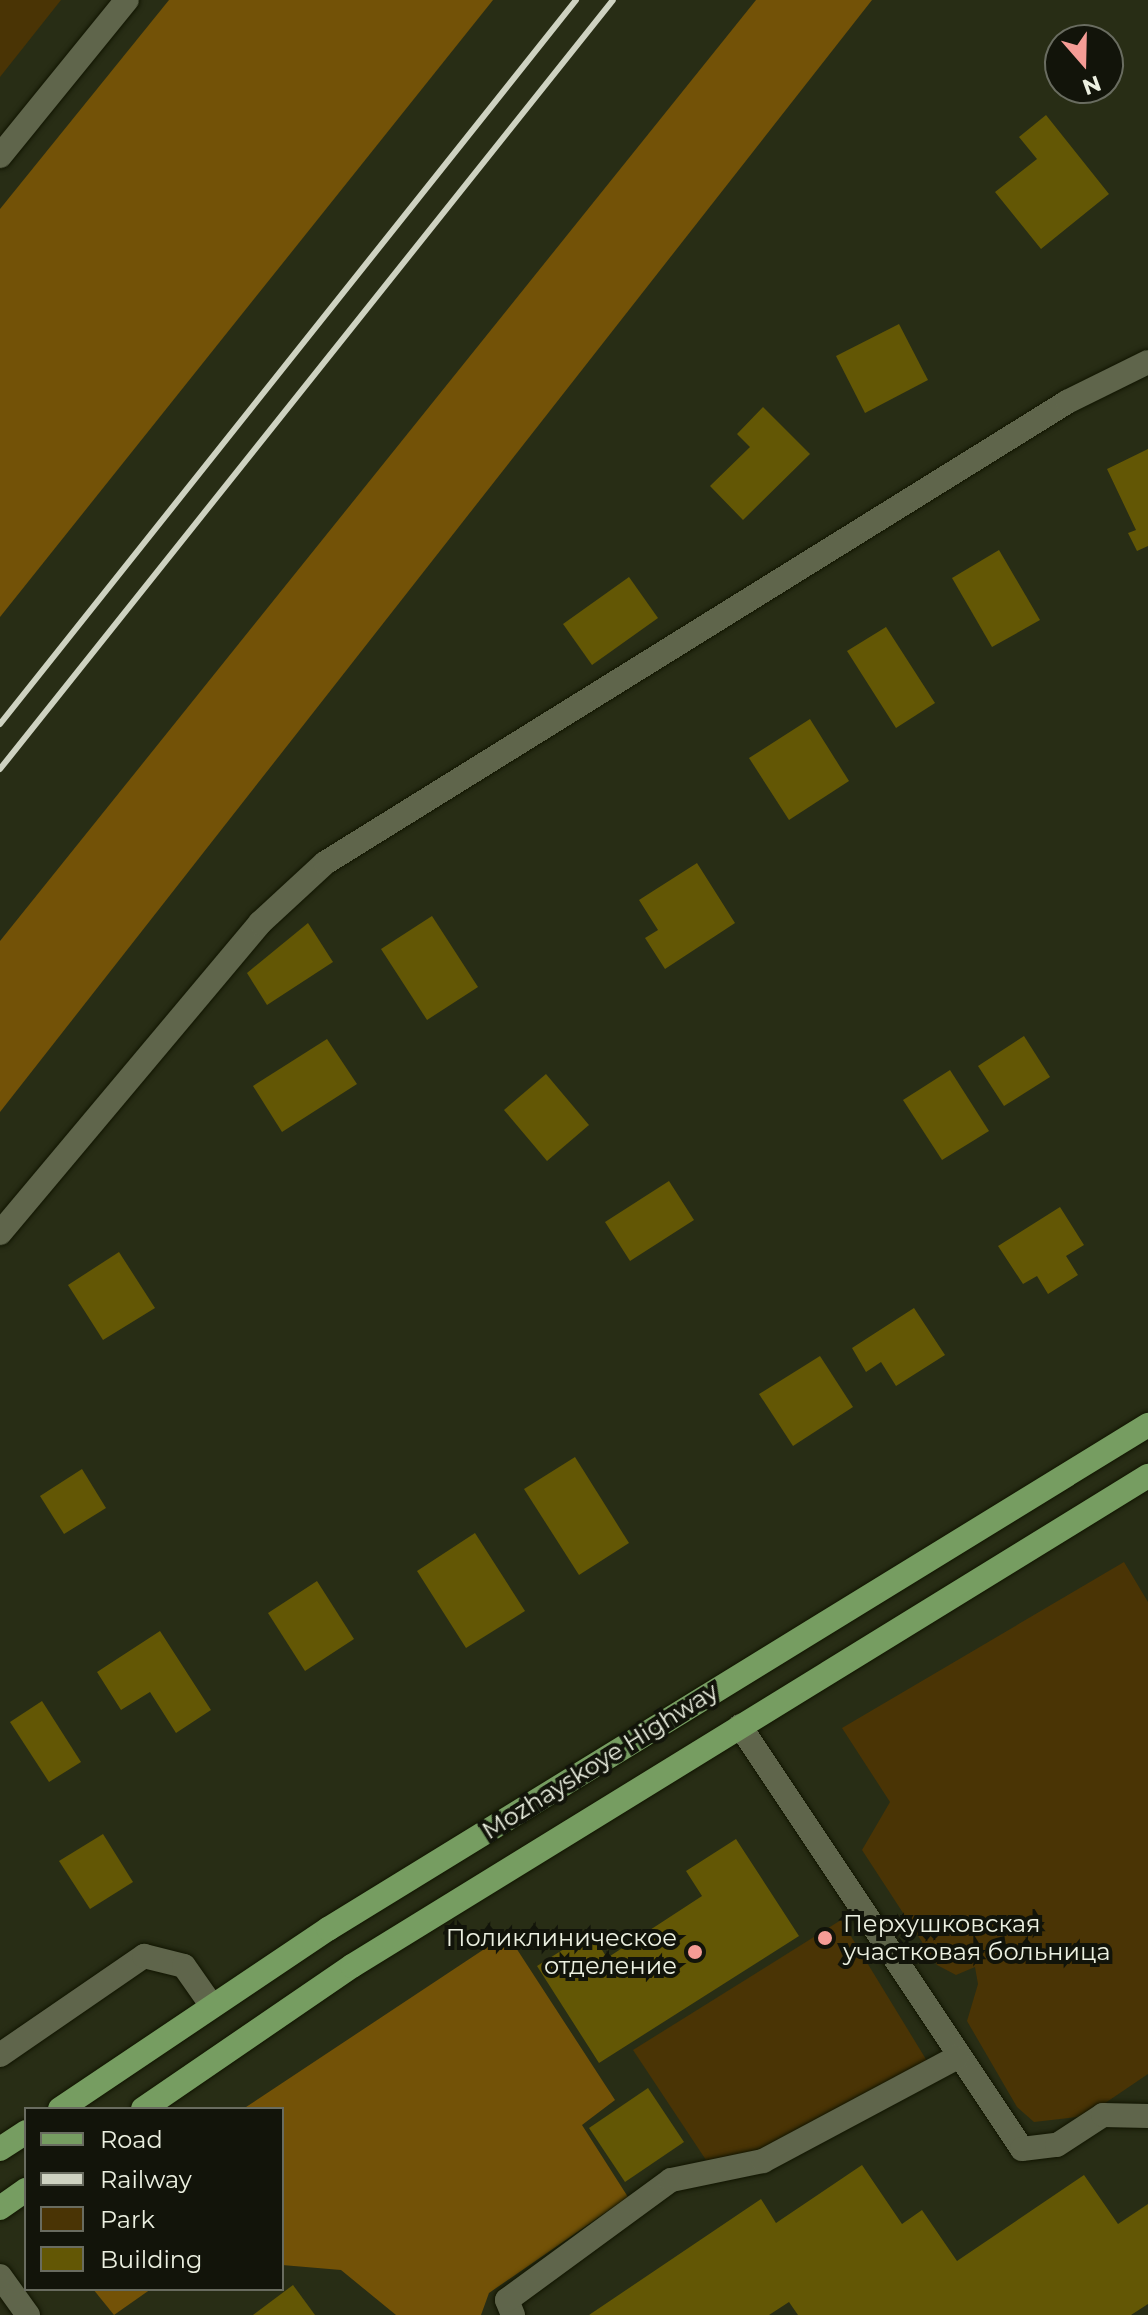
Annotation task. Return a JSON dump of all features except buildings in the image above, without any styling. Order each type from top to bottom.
[{"type":"main road","name":"Mozhayskoye Highway","points":[[63,2107],[212,2006],[1148,1425]]},
{"type":"main road","name":"Mozhayskoye Highway","points":[[146,2107],[352,1966],[1148,1476]]},
{"type":"main road","points":[[0,2149],[24,2133]]},
{"type":"main road","points":[[0,2208],[24,2191]]},
{"type":"street","points":[[0,156],[127,0]]},
{"type":"street","points":[[0,1233],[260,923],[325,863],[1067,402],[1148,362]]},
{"type":"street","points":[[740,1726],[956,2058],[1022,2149],[1057,2145],[1103,2115],[1148,2116]]},
{"type":"street","points":[[0,2055],[144,1956],[184,1966],[212,2006]]},
{"type":"street","points":[[513,2315],[507,2300],[671,2180],[763,2161],[956,2058]]},
{"type":"street","points":[[0,2276],[28,2315]]},
{"type":"green space","points":[[0,0],[61,0],[0,77]]},
{"type":"green space","points":[[1124,1562],[1148,1602],[1148,2074],[1086,2116],[1034,2122],[1017,2107],[967,2021],[978,1984],[975,1967],[956,1975],[937,1965],[862,1850],[890,1802],[842,1728]]},
{"type":"green space","points":[[841,1920],[927,2061],[762,2152],[706,2160],[633,2050]]},
{"type":"shaded area","points":[[169,0],[493,0],[0,617],[0,209]]},
{"type":"shaded area","points":[[756,0],[872,0],[0,1112],[0,941]]},
{"type":"shaded area","points":[[507,1934],[615,2100],[582,2125],[628,2197],[489,2293],[481,2315],[396,2315],[341,2270],[284,2265],[284,2107],[246,2107]]},
{"type":"shaded area","points":[[95,2291],[148,2291],[114,2315]]},
{"type":"railway","points":[[0,724],[576,0]]},
{"type":"railway","points":[[0,769],[613,0]]},
{"type":"place","name":"Перхушковская участковая больница","points":[[825,1938]]},
{"type":"place","name":"Поликлиническое отделение","points":[[695,1952]]}]
